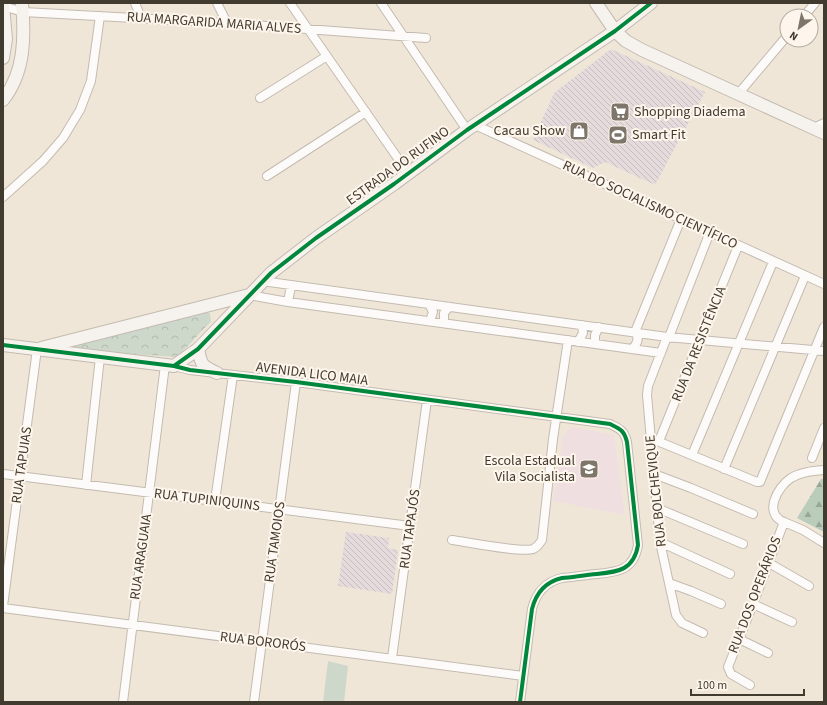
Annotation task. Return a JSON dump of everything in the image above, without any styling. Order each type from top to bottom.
[{"type":"street","points":[[135,3],[142,18]]},
{"type":"street","points":[[217,3],[227,23]]},
{"type":"street","points":[[290,3],[408,173]]},
{"type":"street","points":[[382,3],[471,128]]},
{"type":"street","points":[[596,3],[614,31],[626,41],[642,50],[821,128]]},
{"type":"street","name":"ESTRADA DO RUFINO","points":[[170,366],[198,349],[271,273],[316,238],[471,128],[614,31],[652,3]]},
{"type":"street","points":[[3,6],[6,39],[3,58]]},
{"type":"street","name":"RUA MARGARIDA MARIA ALVES","points":[[3,6],[100,16],[227,23],[426,38]]},
{"type":"street","points":[[3,100],[14,83],[19,70],[24,34],[22,7]]},
{"type":"street","points":[[3,197],[43,162],[63,138],[80,110],[91,81],[100,16]]},
{"type":"street","points":[[739,93],[779,46]]},
{"type":"street","points":[[260,98],[327,56]]},
{"type":"street","points":[[267,176],[366,112]]},
{"type":"street","name":"RUA DO SOCIALISMO CIENTÍFICO","points":[[471,128],[682,219],[738,246],[824,284]]},
{"type":"street","points":[[632,349],[636,346],[638,341],[635,332],[682,219]]},
{"type":"street","name":"RUA BOLCHEVIQUE","points":[[703,633],[678,620],[673,606],[660,542],[647,395],[648,386],[710,232]]},
{"type":"street","name":"RUA DA RESISTÊNCIA","points":[[659,441],[738,246]]},
{"type":"street","points":[[692,455],[773,262]]},
{"type":"street","points":[[724,469],[806,276]]},
{"type":"street","points":[[262,282],[668,337],[824,351]]},
{"type":"street","points":[[288,302],[291,286]]},
{"type":"street","points":[[37,349],[249,295],[288,302],[661,353]]},
{"type":"street","points":[[429,304],[433,312],[430,321]]},
{"type":"street","points":[[210,305],[216,312],[219,319],[218,327]]},
{"type":"street","points":[[444,323],[444,313],[449,307]]},
{"type":"street","points":[[578,342],[583,333],[582,325]]},
{"type":"street","points":[[595,344],[595,335],[599,327]]},
{"type":"street","points":[[650,438],[724,469],[760,482],[824,327]]},
{"type":"street","points":[[86,485],[100,357],[95,354],[91,344],[92,339],[98,333]]},
{"type":"street","points":[[452,540],[518,549],[532,550],[538,547],[542,540],[544,527],[553,440],[568,340]]},
{"type":"street","name":"AVENIDA LICO MAIA","points":[[3,345],[170,366],[190,370],[296,382],[610,424],[617,427],[624,433],[627,442],[638,545],[637,552],[626,568],[617,572],[553,580],[539,592],[534,600],[532,609],[523,676]]},
{"type":"street","name":"RUA TAPUIAS","points":[[3,607],[37,349]]},
{"type":"street","points":[[198,349],[200,363],[206,368],[217,373]]},
{"type":"street","name":"RUA ARAGUAIA","points":[[123,702],[150,493],[170,366]]},
{"type":"street","points":[[215,501],[232,375]]},
{"type":"street","name":"RUA TAMOIOS","points":[[254,702],[296,382]]},
{"type":"street","name":"RUA TAPAJÓS","points":[[392,658],[427,400]]},
{"type":"street","points":[[812,458],[824,428]]},
{"type":"street","name":"RUA DOS OPERÁRIOS","points":[[750,685],[731,674],[728,667],[784,522],[778,520],[774,516],[772,510],[780,489],[785,483],[807,472],[824,470]]},
{"type":"street","name":"RUA TUPINIQUINS","points":[[3,474],[410,526]]},
{"type":"street","points":[[654,474],[753,514]]},
{"type":"street","points":[[657,508],[743,544]]},
{"type":"street","points":[[784,522],[803,530],[824,543]]},
{"type":"street","points":[[660,542],[730,574]]},
{"type":"street","points":[[769,562],[809,586]]},
{"type":"street","points":[[669,583],[721,604]]},
{"type":"street","points":[[753,604],[792,622]]},
{"type":"street","name":"RUA BORORÓS","points":[[3,607],[523,676]]},
{"type":"street","points":[[739,638],[768,653]]},
{"type":"street","points":[[520,702],[523,676]]},
{"type":"shaded area","name":"Escola Estadual Vila Socialista","points":[[573,427],[614,435],[625,515],[553,501],[563,437],[569,429]]},
{"type":"green space","points":[[204,312],[210,313],[211,322],[176,357],[57,349]]},
{"type":"green space","points":[[821,479],[824,479],[824,532],[797,518]]},
{"type":"green space","points":[[328,661],[348,666],[344,702],[323,702]]},
{"type":"building","name":"Shopping Diadema","points":[[611,49],[705,92],[655,185],[605,162],[593,168],[533,140],[554,93]]},
{"type":"building","points":[[346,532],[389,538],[388,548],[398,550],[392,594],[338,586]]},
{"type":"cycle path","points":[[174,366],[198,349],[271,273],[316,238],[394,184],[467,130],[615,31],[651,3]]},
{"type":"cycle path","points":[[3,345],[174,366],[190,370],[296,382],[610,424],[619,429],[623,432],[627,442],[638,545],[636,553],[629,565],[618,571],[562,578],[551,582],[542,589],[536,598],[532,609],[520,702]]},
{"type":"place","name":"Shopping Diadema","points":[[620,112]]},
{"type":"place","name":"Cacau Show","points":[[579,131]]},
{"type":"place","name":"Smart Fit","points":[[618,135]]},
{"type":"place","name":"Escola Estadual Vila Socialista","points":[[589,469]]}]
